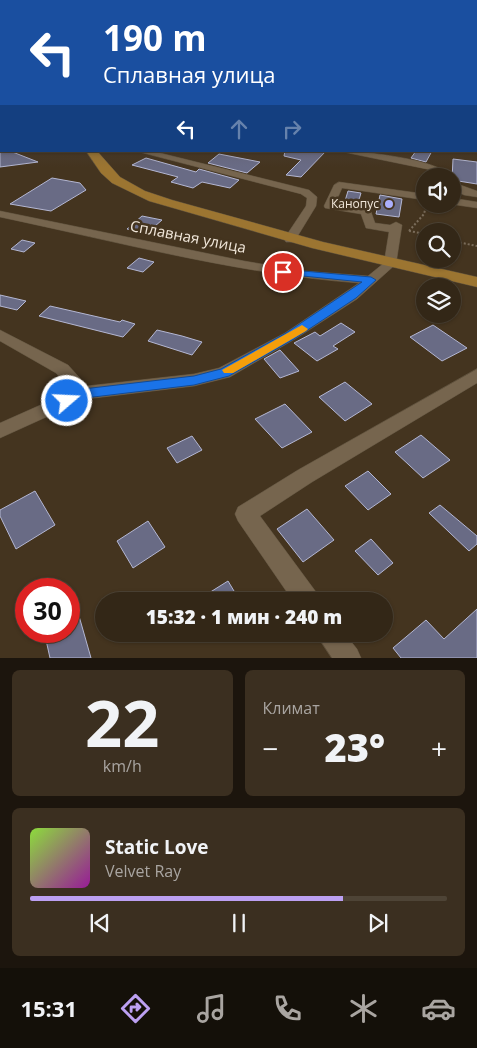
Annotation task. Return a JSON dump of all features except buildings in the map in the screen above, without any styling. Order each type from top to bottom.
[{"type":"main road","points":[[92,152],[106,173],[131,189],[155,199],[290,238],[390,264],[477,282]]},
{"type":"street","points":[[144,152],[305,192],[312,197],[311,206],[290,238]]},
{"type":"street","points":[[348,152],[434,168]]},
{"type":"street","points":[[0,431],[83,394],[194,380],[224,373],[290,336],[352,296],[390,264],[396,227],[370,226],[366,211],[329,206],[339,185],[416,196]]},
{"type":"street","points":[[461,190],[477,194]]},
{"type":"street","points":[[461,202],[477,205]]},
{"type":"street","name":"Сплавная улица","points":[[2,216],[244,265],[303,275],[371,280]]},
{"type":"street","points":[[0,335],[62,370],[83,394]]},
{"type":"street","points":[[301,592],[246,514],[305,476],[477,375]]},
{"type":"street","points":[[335,642],[348,658]]},
{"type":"path","points":[[409,231],[424,213]]},
{"type":"path","points":[[396,227],[416,232]]},
{"type":"path","points":[[461,243],[477,246]]},
{"type":"slow traffic","points":[[229,370],[302,329]]},
{"type":"place","name":"Канопус","points":[[389,204]]},
{"type":"route","points":[[67,401],[83,394],[194,380],[224,373],[290,336],[352,296],[371,280],[283,272]]}]
